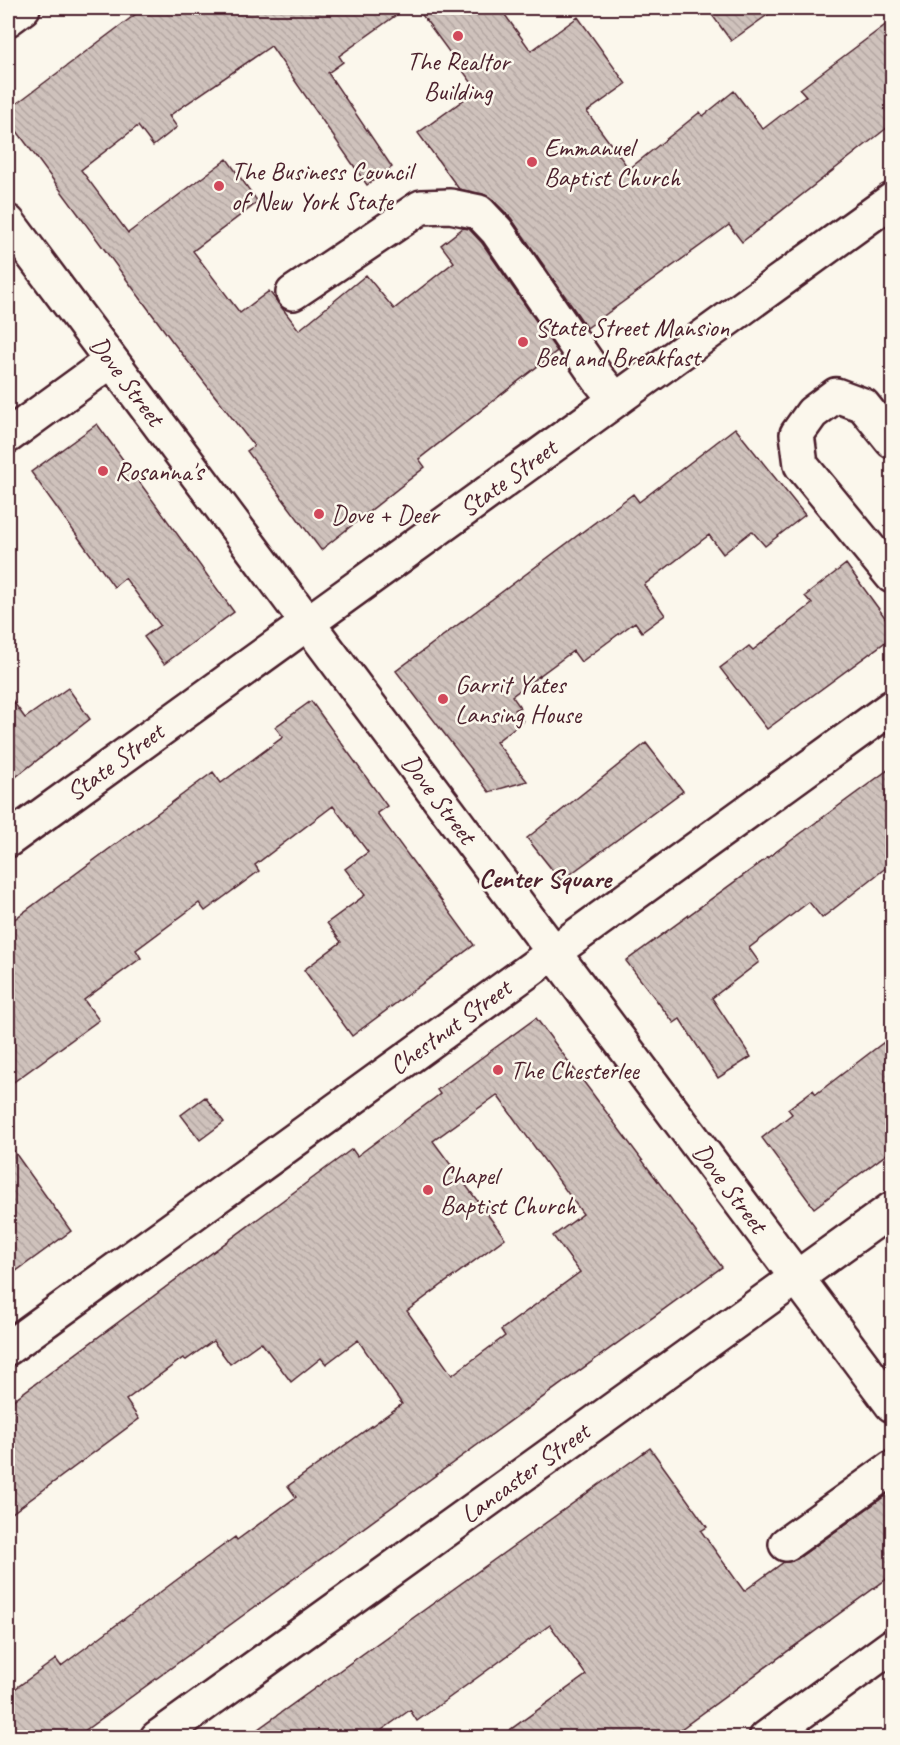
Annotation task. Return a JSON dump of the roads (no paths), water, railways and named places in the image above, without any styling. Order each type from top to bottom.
[{"type":"street","points":[[8,19],[23,8]]},
{"type":"street","name":"State Street","points":[[8,840],[892,200]]},
{"type":"street","points":[[293,293],[421,207],[450,206],[479,212],[497,231],[598,378],[616,400]]},
{"type":"street","name":"Dove Street","points":[[8,222],[892,1405]]},
{"type":"street","points":[[8,436],[111,361]]},
{"type":"street","points":[[892,441],[863,405],[836,395],[812,413],[797,434],[801,465],[892,576]]},
{"type":"street","name":"Chestnut Street","points":[[8,1348],[892,707]]},
{"type":"street","name":"Lancaster Street","points":[[157,1737],[892,1209]]},
{"type":"street","points":[[786,1544],[892,1468]]},
{"type":"street","points":[[766,1737],[892,1646]]},
{"type":"place","name":"The Realtor Building","points":[[458,36]]},
{"type":"place","name":"Emmanuel Baptist Church","points":[[532,162]]},
{"type":"place","name":"The Business Council of New York State","points":[[219,186]]},
{"type":"place","name":"State Street Mansion Bed and Breakfast","points":[[523,342]]},
{"type":"place","name":"Rosanna's","points":[[103,471]]},
{"type":"place","name":"Dove + Deer","points":[[319,514]]},
{"type":"place","name":"Garrit Yates Lansing House","points":[[443,699]]},
{"type":"place","name":"The Chesterlee","points":[[498,1070]]},
{"type":"place","name":"Chapel Baptist Church","points":[[428,1190]]},
{"type":"district","name":"Center Square","points":[[545,878]]}]
